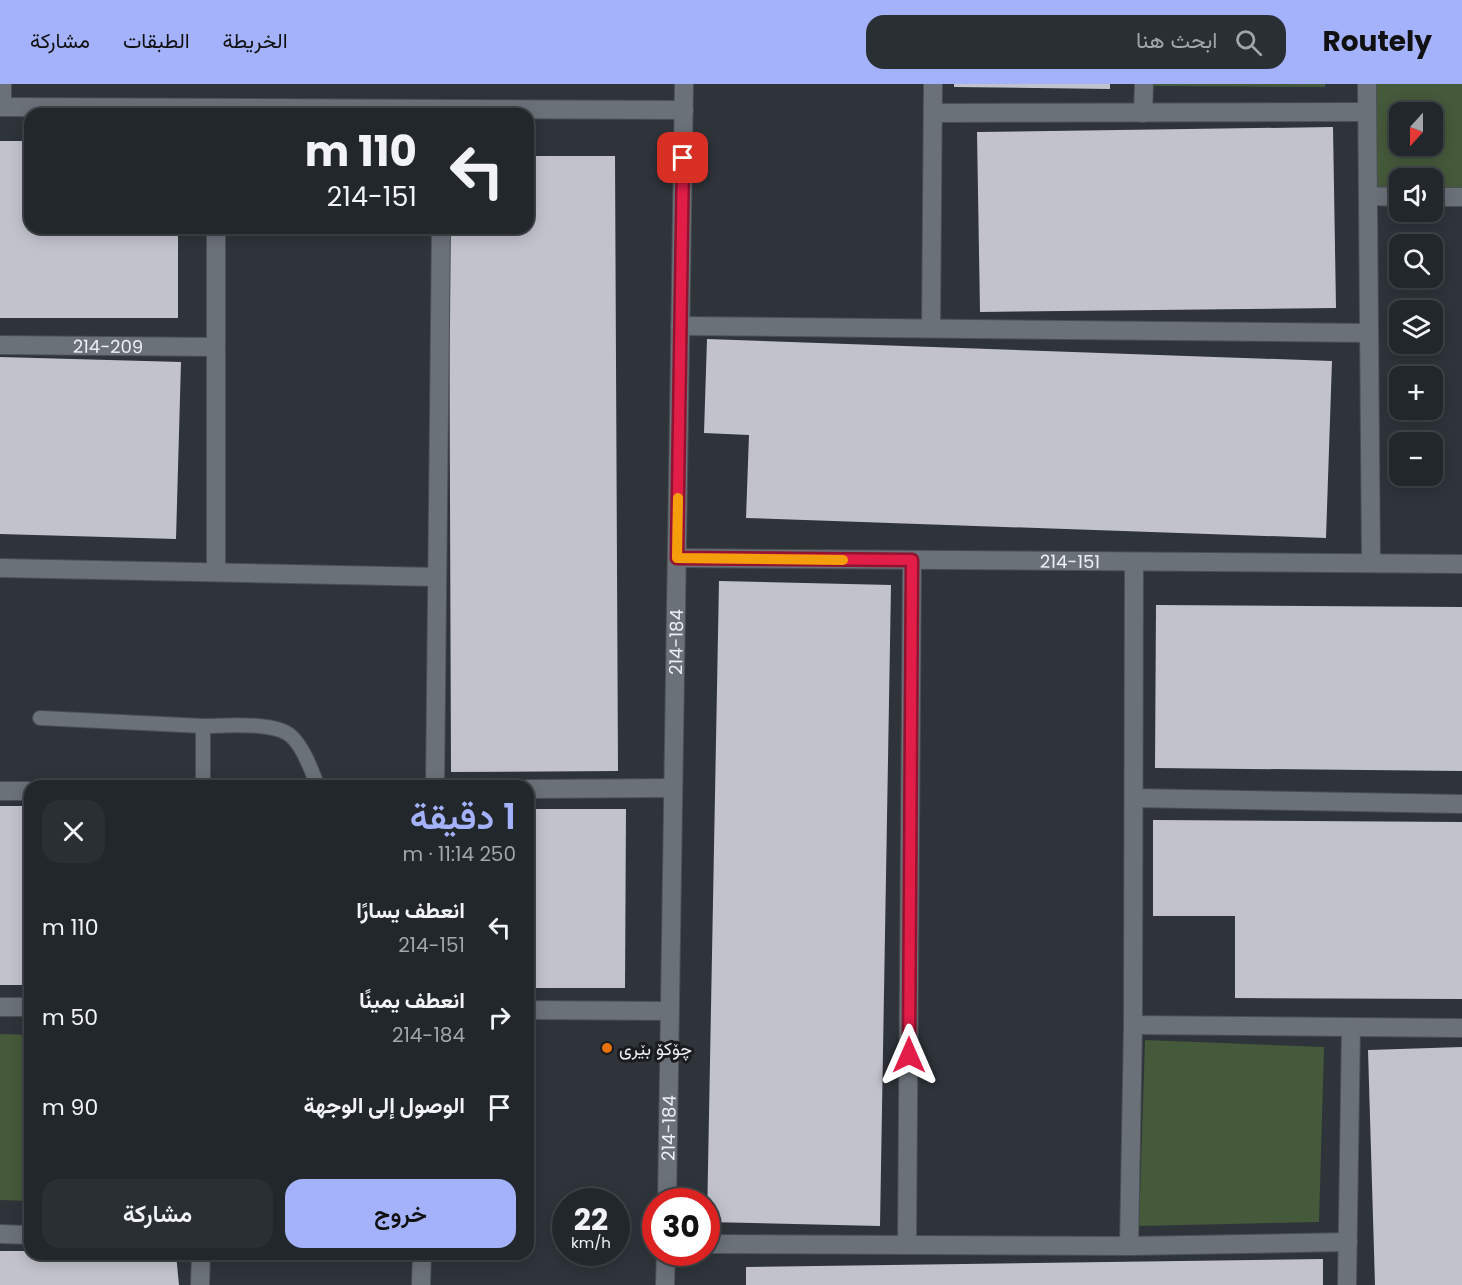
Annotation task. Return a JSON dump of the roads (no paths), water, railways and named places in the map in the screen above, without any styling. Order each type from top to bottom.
[{"type":"street","points":[[2,84],[1,107],[55,108]]},
{"type":"street","name":"214-184","points":[[667,1188],[684,84]]},
{"type":"street","points":[[932,328],[933,84]]},
{"type":"street","points":[[1143,113],[1144,84]]},
{"type":"street","points":[[1367,84],[1371,563]]},
{"type":"street","points":[[534,111],[684,110]]},
{"type":"street","points":[[933,113],[1367,112]]},
{"type":"street","points":[[1368,196],[1389,196]]},
{"type":"street","points":[[1443,197],[1462,197]]},
{"type":"street","points":[[216,234],[216,570]]},
{"type":"street","points":[[435,780],[441,234]]},
{"type":"street","points":[[680,326],[1369,333]]},
{"type":"street","name":"214-209","points":[[0,345],[216,347]]},
{"type":"street","name":"214-151","points":[[677,558],[1462,564]]},
{"type":"street","points":[[907,1244],[912,560]]},
{"type":"street","points":[[1129,1246],[1133,1025],[1134,562]]},
{"type":"street","points":[[0,568],[216,570],[437,577]]},
{"type":"street","points":[[534,789],[673,789]]},
{"type":"street","points":[[0,791],[24,791]]},
{"type":"street","points":[[1134,798],[1462,804]]},
{"type":"street","points":[[0,1007],[24,1007]]},
{"type":"street","points":[[534,1010],[670,1011]]},
{"type":"street","points":[[1133,1025],[1462,1028]]},
{"type":"street","points":[[1347,1285],[1351,1028]]},
{"type":"street","points":[[0,1234],[24,1234]]},
{"type":"street","points":[[720,1244],[1129,1246],[1348,1242]]},
{"type":"street","points":[[200,1285],[201,1260]]},
{"type":"street","points":[[421,1285],[422,1260]]},
{"type":"street","points":[[665,1285],[666,1266]]},
{"type":"lane","points":[[40,718],[270,727],[290,734],[300,747],[315,780]]},
{"type":"lane","points":[[203,726],[203,780]]},
{"type":"place","name":"چۆکۆ بێری","points":[[607,1048]]}]
